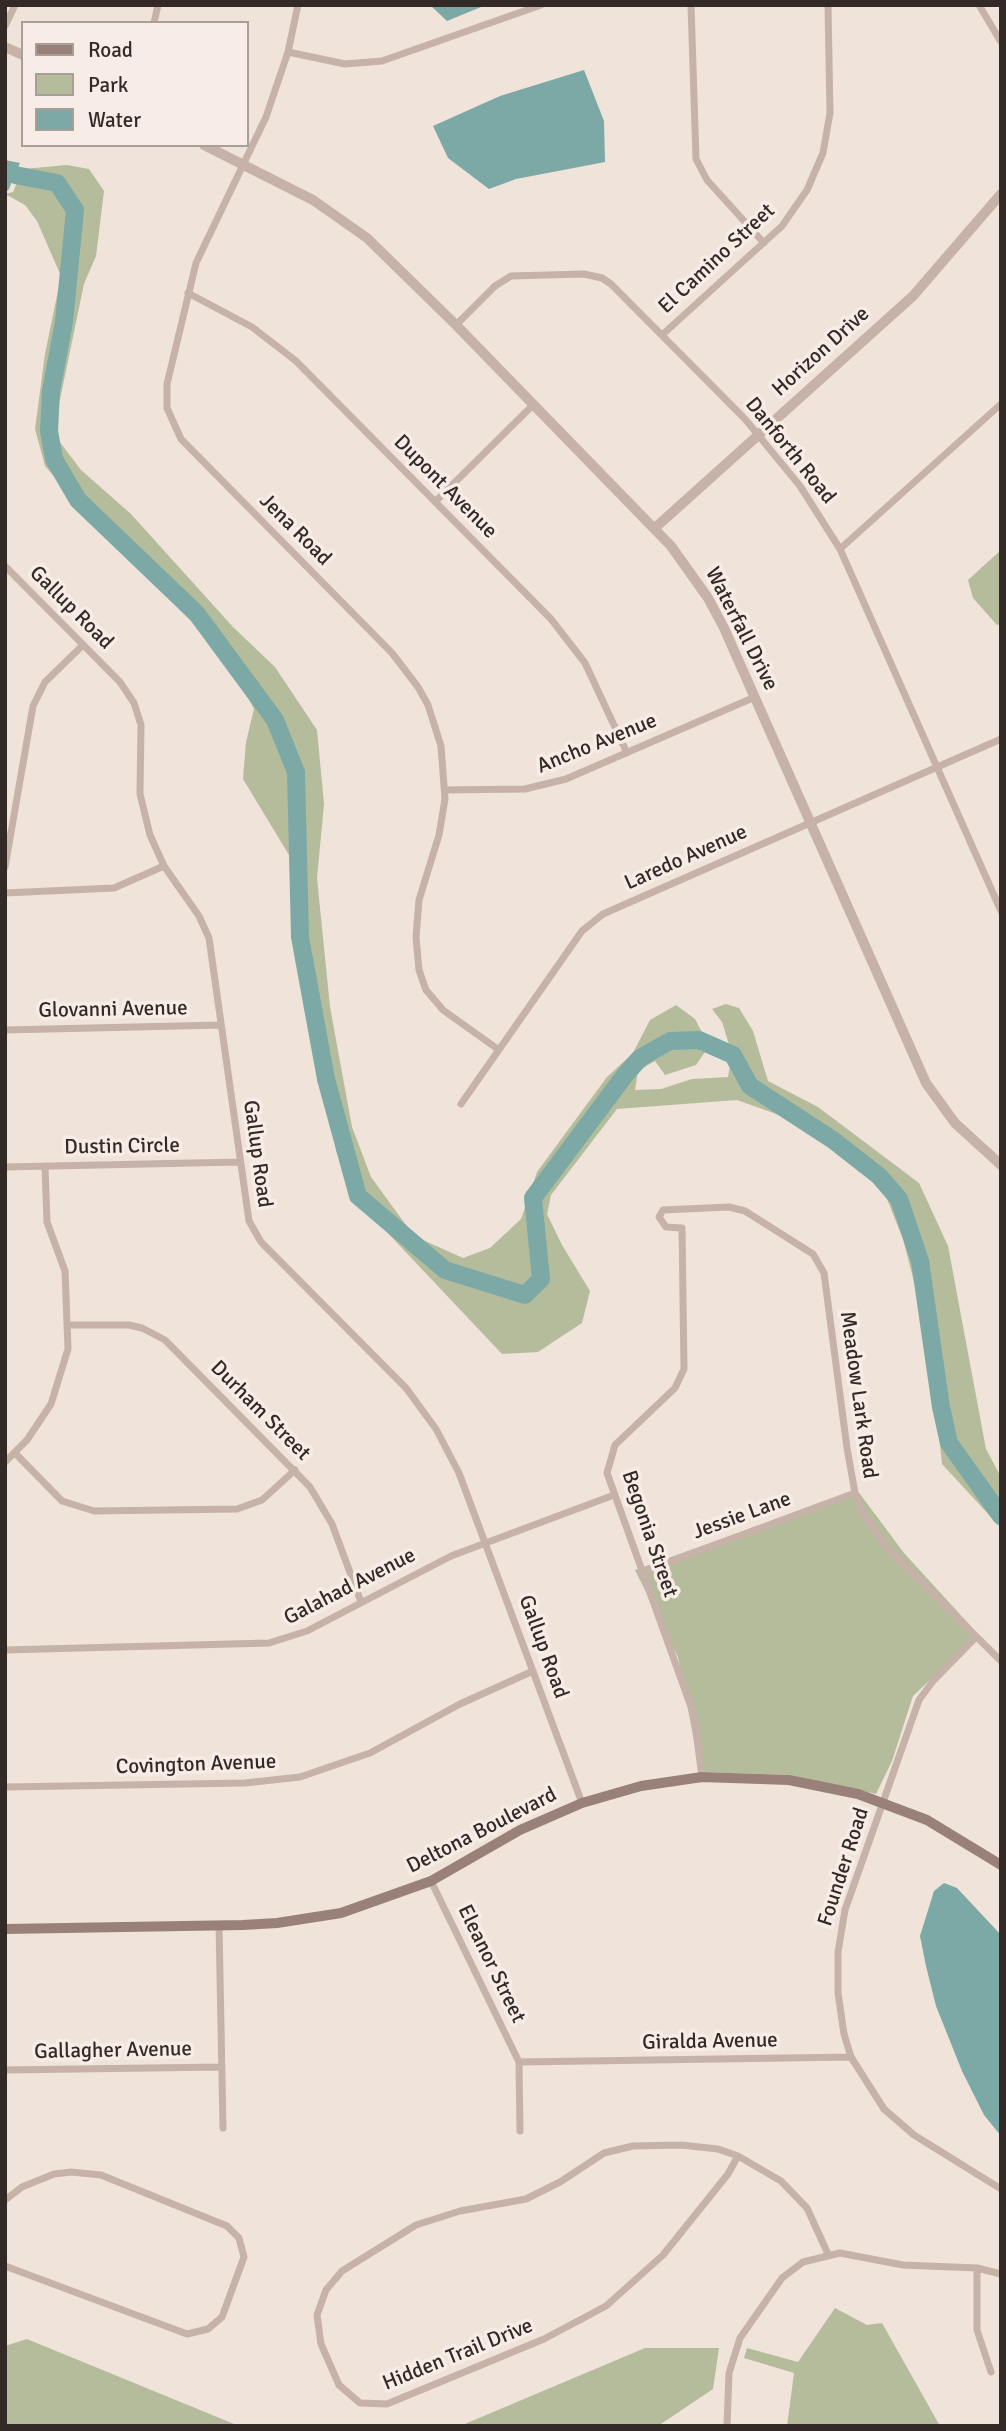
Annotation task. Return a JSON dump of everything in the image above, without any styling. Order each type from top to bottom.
[{"type":"main road","name":"Deltona Boulevard","points":[[5,1929],[277,1923],[341,1913],[431,1881],[520,1830],[582,1803],[641,1786],[702,1777],[789,1780],[824,1786],[883,1802],[957,1836],[1001,1865]]},
{"type":"street","points":[[5,26],[15,5]]},
{"type":"street","name":"Jena Road","points":[[298,5],[288,52],[266,117],[204,243],[188,293],[167,384],[167,408],[175,430],[406,669],[423,696],[436,725],[445,790],[439,835],[419,900],[416,937],[419,970],[433,1001],[499,1050]]},
{"type":"street","points":[[288,52],[345,64],[382,61],[541,5]]},
{"type":"street","points":[[691,5],[696,159],[707,180],[764,243]]},
{"type":"street","name":"El Camino Street","points":[[662,335],[764,243],[796,208],[807,190],[823,153],[830,113],[828,5]]},
{"type":"street","points":[[979,5],[1001,42]]},
{"type":"street","points":[[5,47],[21,54]]},
{"type":"street","name":"Waterfall Drive","points":[[208,147],[313,201],[358,231],[389,257],[656,527],[708,598],[755,697],[926,1083],[955,1124],[1001,1165]]},
{"type":"street","name":"Horizon Drive","points":[[656,527],[913,296],[1001,194]]},
{"type":"street","name":"Danforth Road","points":[[456,325],[495,286],[511,276],[584,274],[611,284],[758,435],[800,486],[840,549],[1001,911]]},
{"type":"street","name":"Dupont Avenue","points":[[188,293],[235,317],[276,344],[568,639],[597,687],[627,753]]},
{"type":"street","points":[[435,502],[534,404]]},
{"type":"street","points":[[840,549],[1001,404]]},
{"type":"street","name":"Gallup Road","points":[[5,566],[128,691],[138,713],[142,739],[139,775],[143,814],[164,866],[204,925],[221,1025],[246,1211],[254,1233],[421,1407],[459,1474],[582,1803]]},
{"type":"street","points":[[5,867],[33,706],[45,682],[83,645]]},
{"type":"street","name":"Ancho Avenue","points":[[445,790],[504,790],[546,785],[755,697]]},
{"type":"street","name":"Laredo Avenue","points":[[461,1104],[592,921],[1001,739]]},
{"type":"street","points":[[5,893],[114,888],[164,866]]},
{"type":"street","name":"Glovanni Avenue","points":[[5,1030],[221,1025]]},
{"type":"street","name":"Dustin Circle","points":[[5,1167],[239,1162]]},
{"type":"street","points":[[5,1462],[40,1423],[58,1387],[68,1349],[65,1271],[47,1222],[45,1166]]},
{"type":"street","name":"Meadow Lark Road","points":[[659,1217],[663,1210],[672,1208],[729,1207],[745,1210],[813,1254],[824,1273],[855,1493],[869,1522],[889,1550],[1001,1661]]},
{"type":"street","name":"Begonia Street","points":[[659,1217],[666,1227],[682,1228],[684,1369],[675,1388],[615,1445],[608,1465],[614,1495],[694,1715],[702,1777]]},
{"type":"street","name":"Durham Street","points":[[69,1325],[129,1325],[154,1333],[310,1487],[332,1524],[361,1602]]},
{"type":"street","points":[[15,1453],[62,1501],[94,1511],[237,1509],[262,1500],[295,1470]]},
{"type":"street","name":"Jessie Lane","points":[[642,1572],[855,1493]]},
{"type":"street","name":"Galahad Avenue","points":[[5,1650],[250,1646],[289,1638],[410,1575],[485,1542],[614,1495]]},
{"type":"street","name":"Founder Road","points":[[976,1637],[926,1689],[883,1802],[840,1931],[840,2014],[851,2057],[872,2094],[899,2124],[1001,2189]]},
{"type":"street","name":"Covington Avenue","points":[[5,1787],[245,1783],[300,1777],[370,1753],[460,1704],[533,1671]]},
{"type":"street","name":"Eleanor Street","points":[[431,1881],[519,2062],[520,2131]]},
{"type":"street","points":[[219,1925],[223,2128]]},
{"type":"street","name":"Giralda Avenue","points":[[519,2062],[851,2057]]},
{"type":"street","name":"Gallagher Avenue","points":[[5,2070],[222,2067]]},
{"type":"street","name":"Hidden Trail Drive","points":[[738,2156],[728,2174],[663,2255],[627,2290],[594,2314],[544,2339],[387,2404],[360,2403],[339,2385],[319,2338],[320,2302],[342,2271],[398,2234],[437,2217],[526,2199],[560,2182],[590,2161],[618,2149],[703,2146],[738,2156],[781,2181],[807,2208],[828,2253]]},
{"type":"street","points":[[5,2200],[22,2187],[54,2174],[71,2172],[101,2175],[227,2226],[239,2238],[244,2257],[222,2317],[208,2329],[187,2334],[5,2266]]},
{"type":"street","points":[[727,2426],[729,2373],[740,2338],[750,2320],[793,2268],[828,2253],[853,2254],[903,2265],[977,2268],[1001,2273]]},
{"type":"street","points":[[977,2268],[977,2330],[992,2372]]},
{"type":"green space","points":[[67,165],[89,169],[104,191],[96,256],[84,284],[53,433],[81,470],[131,514],[233,627],[275,667],[317,730],[324,804],[317,878],[330,1007],[352,1127],[371,1177],[414,1236],[463,1258],[490,1248],[521,1219],[537,1172],[607,1077],[633,1053],[650,1020],[676,1005],[695,1019],[709,1046],[696,1065],[665,1075],[655,1061],[638,1071],[635,1090],[661,1089],[692,1079],[728,1077],[732,1054],[722,1022],[712,1009],[726,1004],[739,1008],[753,1031],[768,1081],[818,1107],[919,1183],[948,1246],[986,1449],[1001,1477],[1001,1528],[942,1464],[929,1340],[903,1239],[879,1179],[810,1126],[737,1100],[617,1109],[551,1195],[547,1214],[590,1291],[582,1323],[538,1352],[502,1354],[349,1192],[336,1150],[295,865],[243,779],[246,742],[254,709],[225,655],[96,525],[45,466],[35,429],[45,354],[61,276],[37,221],[25,205],[5,194],[13,192],[23,169]]},
{"type":"green space","points":[[1001,550],[1001,624],[997,625],[973,598],[968,580]]},
{"type":"green space","points":[[857,1490],[904,1553],[978,1634],[913,1696],[892,1761],[876,1794],[789,1775],[700,1772],[678,1657],[635,1570]]},
{"type":"green space","points":[[835,2308],[867,2325],[882,2323],[940,2426],[787,2426],[794,2373],[744,2358],[747,2348],[798,2362]]},
{"type":"green space","points":[[27,2339],[239,2426],[5,2426],[5,2346]]},
{"type":"green space","points":[[645,2348],[719,2348],[713,2389],[658,2426],[460,2426]]},
{"type":"water","points":[[430,5],[486,5],[447,21]]},
{"type":"water","points":[[584,70],[604,121],[605,162],[516,179],[489,189],[448,158],[433,126],[500,96]]},
{"type":"water","points":[[5,160],[20,163],[8,191],[5,188]]},
{"type":"water","points":[[944,1883],[957,1888],[1001,1935],[1001,2136],[984,2115],[962,2071],[936,2006],[926,1966],[920,1936],[934,1891]]},
{"type":"waterway","points":[[15,175],[57,183],[75,210],[64,322],[51,391],[49,431],[54,459],[78,500],[197,614],[275,720],[296,772],[300,937],[326,1079],[358,1196],[445,1270],[525,1295],[541,1279],[533,1198],[625,1075],[640,1058],[670,1041],[699,1040],[733,1055],[750,1086],[833,1140],[879,1176],[899,1199],[920,1261],[941,1407],[949,1443],[1001,1516]]}]
